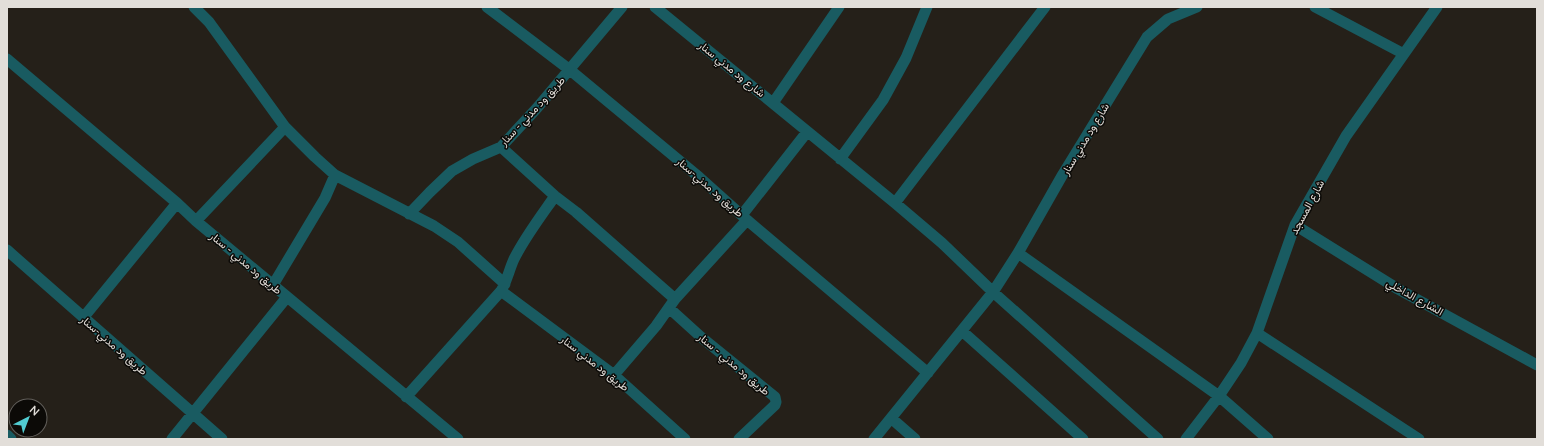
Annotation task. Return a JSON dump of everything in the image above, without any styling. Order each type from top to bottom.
[{"type":"street","points":[[194,7],[209,22],[285,127],[315,157],[335,175],[434,226],[458,242],[503,288]]},
{"type":"street","name":"طريق ود مدني-سنار","points":[[487,7],[570,70],[699,177],[928,374]]},
{"type":"street","name":"طريق ود مدني - سنار","points":[[409,214],[452,171],[473,159],[501,147],[570,70],[622,7]]},
{"type":"street","name":"شارع ود مدني سنار","points":[[655,7],[669,11],[807,132],[942,243],[993,292],[1158,439]]},
{"type":"street","points":[[773,103],[839,7]]},
{"type":"street","points":[[840,159],[883,100],[906,58],[927,7]]},
{"type":"street","points":[[895,203],[1045,7]]},
{"type":"street","name":"شارع ود مدني سنار","points":[[993,292],[1018,253],[1063,174],[1147,37],[1168,19],[1197,7]]},
{"type":"street","points":[[1315,7],[1404,54]]},
{"type":"street","name":"شارع المسجد","points":[[1186,439],[1219,396],[1241,363],[1257,333],[1295,225],[1346,136],[1437,7]]},
{"type":"street","name":"طريق ود مدني - سنار","points":[[7,60],[177,203],[196,221],[458,439]]},
{"type":"street","points":[[196,221],[285,127]]},
{"type":"street","points":[[614,375],[652,332],[672,303],[745,217],[807,132]]},
{"type":"street","points":[[501,147],[555,196],[604,236],[672,303]]},
{"type":"street","points":[[273,285],[325,198],[335,175]]},
{"type":"street","points":[[406,397],[503,288],[514,260],[534,226],[555,196]]},
{"type":"street","points":[[83,318],[177,203]]},
{"type":"street","name":"الشارع الداخلي","points":[[1295,225],[1398,289],[1537,365]]},
{"type":"street","name":"طريق ود مدني-سنار","points":[[7,250],[222,439]]},
{"type":"street","points":[[1018,253],[1219,396],[1268,439]]},
{"type":"street","name":"طريق ود مدني سنار","points":[[503,288],[614,375],[685,439]]},
{"type":"street","points":[[874,439],[993,292]]},
{"type":"street","points":[[172,439],[287,297]]},
{"type":"street","name":"طريق ود مدني - سنار","points":[[672,303],[701,337],[775,397],[775,405],[740,439]]},
{"type":"street","points":[[962,331],[1083,439]]},
{"type":"street","points":[[1257,333],[1420,439]]},
{"type":"street","points":[[891,418],[915,439]]},
{"type":"street","points":[[7,435],[11,439]]}]
